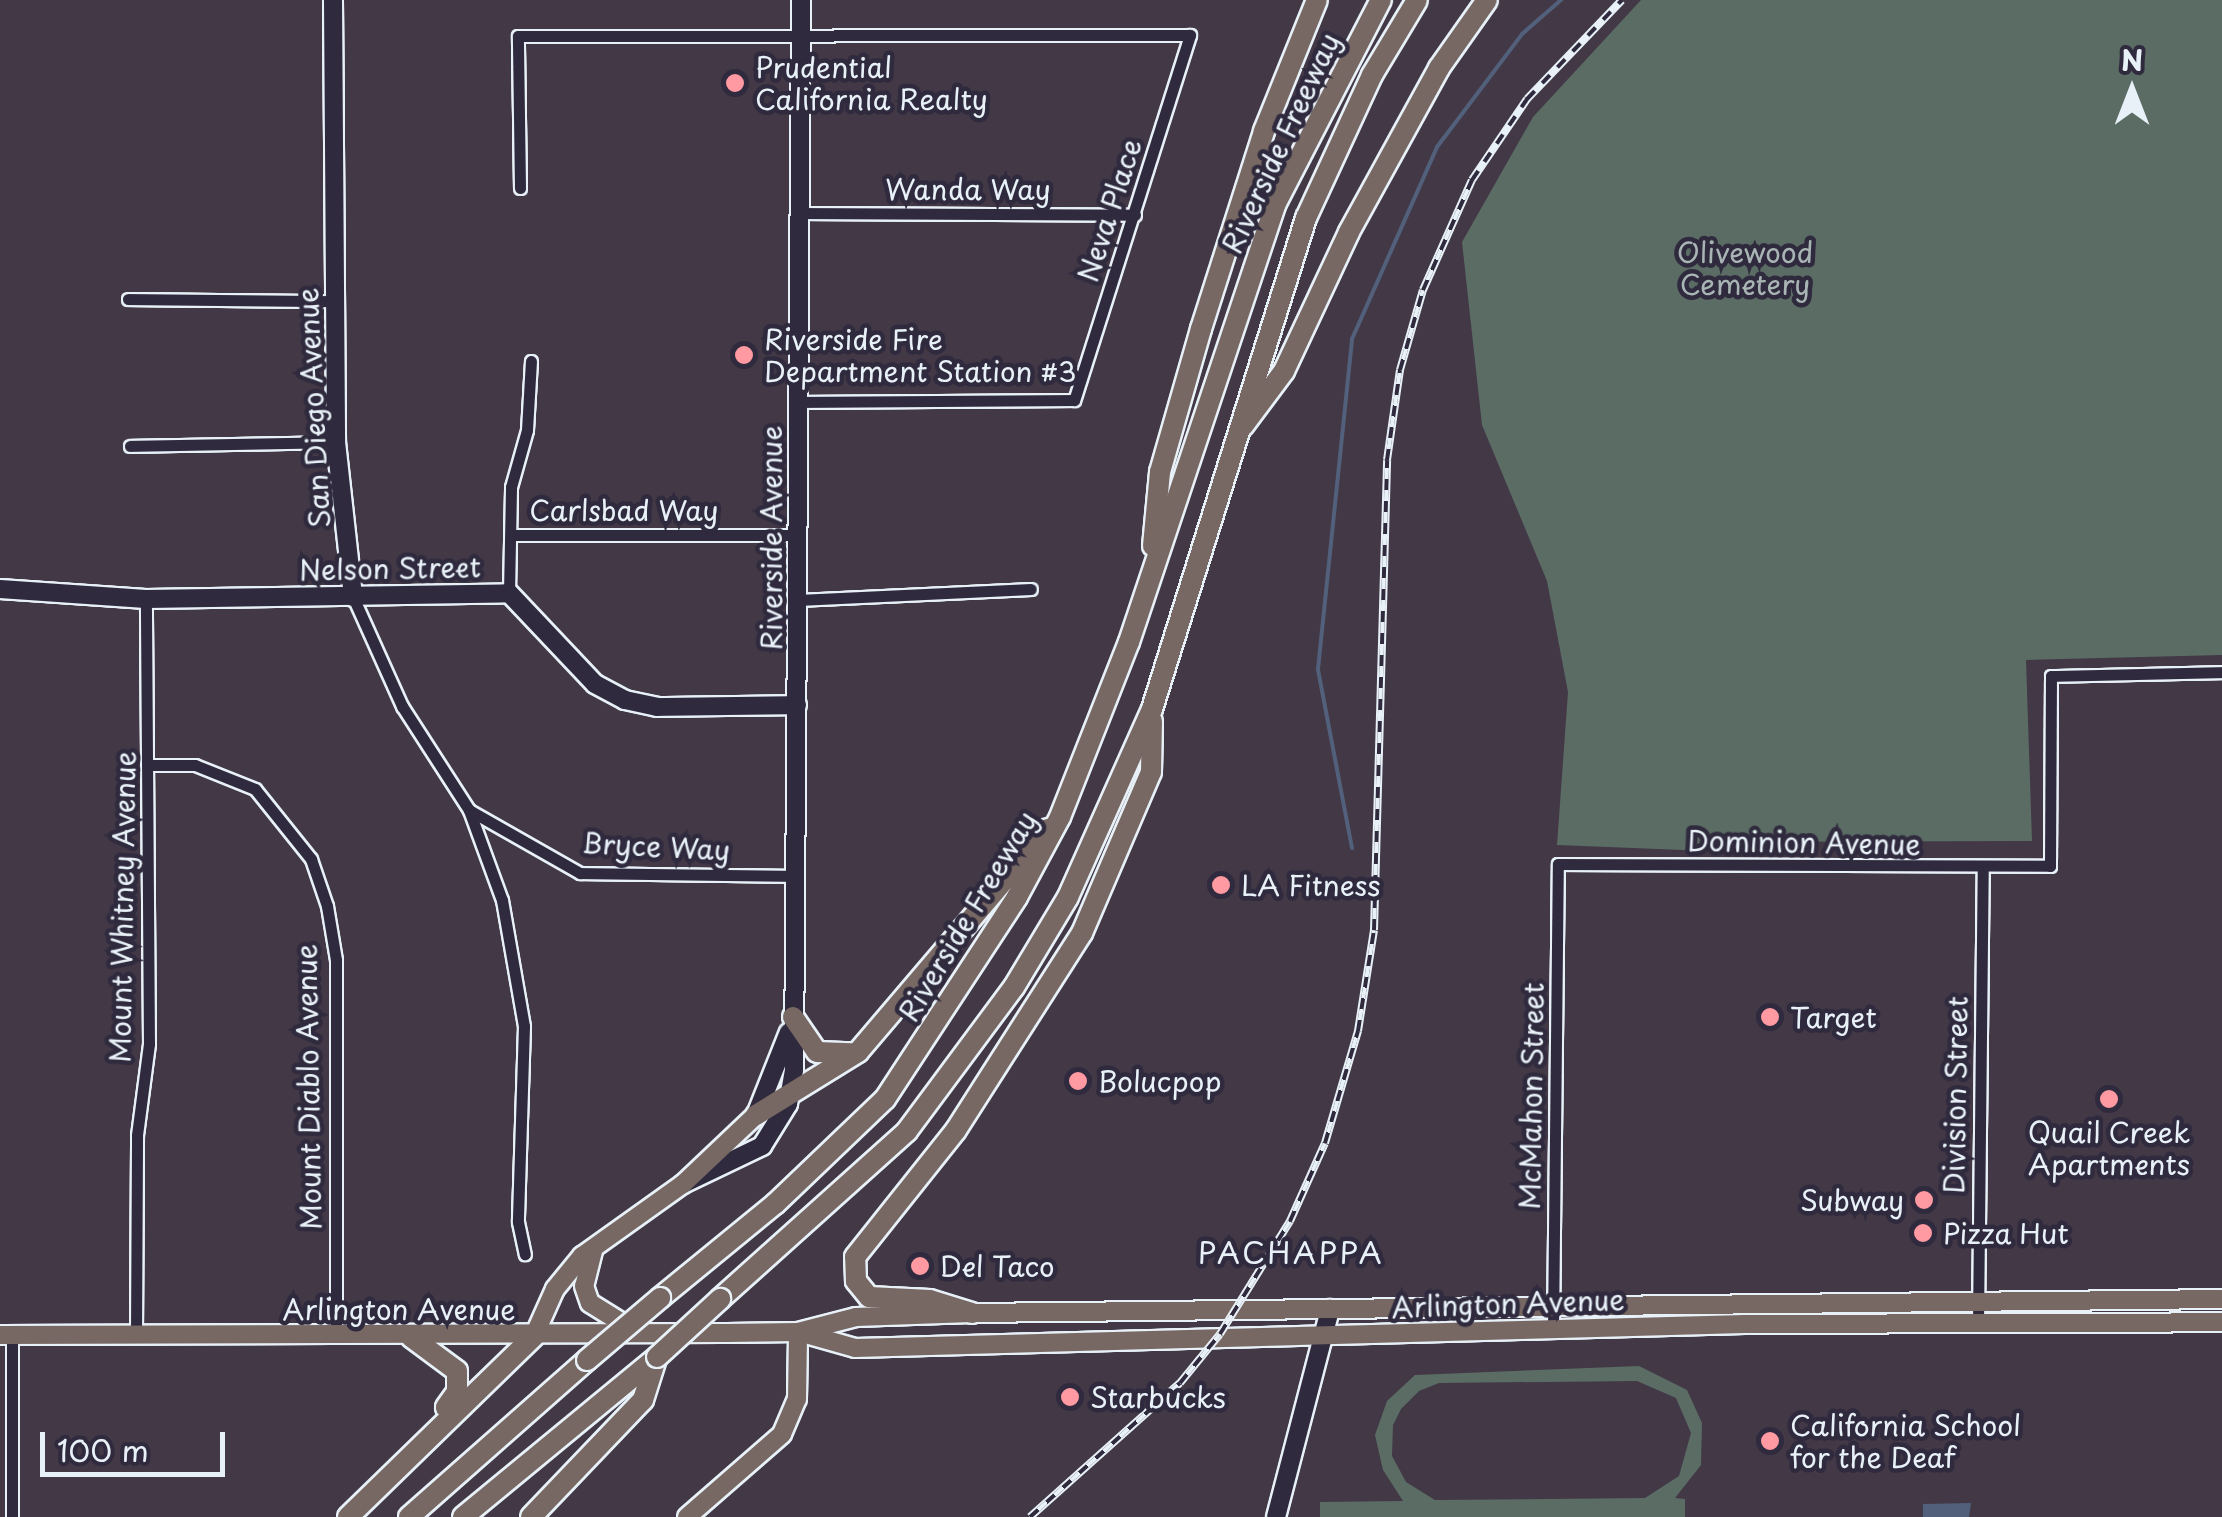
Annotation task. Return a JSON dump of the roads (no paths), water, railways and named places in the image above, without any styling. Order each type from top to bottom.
[{"type":"highway","points":[[1149,583],[1160,472],[1196,346],[1259,147],[1317,0]]},
{"type":"highway","name":"Riverside Freeway","points":[[409,1517],[587,1360],[775,1204],[885,1100],[1000,924],[1060,817],[1149,583],[1275,206],[1381,0]]},
{"type":"highway","name":"Riverside Freeway","points":[[463,1517],[657,1357],[906,1132],[1014,987],[1103,826],[1152,709],[1232,440],[1306,218],[1372,75],[1417,0]]},
{"type":"highway","points":[[1232,440],[1284,371],[1395,148],[1486,0]]},
{"type":"highway","points":[[972,1313],[930,1300],[869,1297],[856,1281],[855,1257],[956,1130],[1082,933],[1151,772],[1152,709]]},
{"type":"highway","points":[[756,1115],[858,1052],[1010,866],[1060,817]]},
{"type":"highway","points":[[793,1017],[817,1052],[832,1058],[858,1052]]},
{"type":"highway","points":[[348,1517],[534,1336]]},
{"type":"highway","points":[[411,1337],[450,1360],[458,1382],[422,1441]]},
{"type":"highway","points":[[530,1517],[643,1400],[657,1357]]},
{"type":"main road","name":"Riverside Avenue","points":[[534,1336],[564,1274],[594,1246],[683,1184],[756,1115]]},
{"type":"main road","points":[[594,1246],[584,1286],[590,1303],[640,1334]]},
{"type":"main road","name":"Arlington Avenue","points":[[6,1335],[336,1338],[798,1332],[856,1317],[972,1313],[2222,1299]]},
{"type":"main road","name":"Arlington Avenue","points":[[798,1332],[856,1348],[1553,1328],[2222,1322]]},
{"type":"main road","points":[[688,1517],[782,1434],[797,1399],[798,1332]]},
{"type":"street","name":"San Diego Avenue","points":[[333,0],[336,442],[353,597],[402,706],[469,810],[502,900],[524,1026],[518,1222],[525,1254]]},
{"type":"street","name":"Riverside Avenue","points":[[683,1184],[762,1146],[790,1091],[797,705],[801,0]]},
{"type":"street","points":[[520,188],[518,36],[800,34]]},
{"type":"street","name":"Neva Place","points":[[799,402],[1074,400],[1190,35],[800,34]]},
{"type":"street","name":"Wanda Way","points":[[800,214],[1135,215]]},
{"type":"street","points":[[128,299],[334,301]]},
{"type":"street","points":[[509,592],[511,534],[531,361]]},
{"type":"street","points":[[130,446],[336,442]]},
{"type":"street","name":"Carlsbad Way","points":[[511,534],[798,534]]},
{"type":"street","name":"Nelson Street","points":[[0,589],[146,598],[509,592],[595,684],[624,700],[657,707],[797,705]]},
{"type":"street","points":[[798,600],[1032,589]]},
{"type":"street","name":"Mount Whitney Avenue","points":[[136,1335],[138,1135],[149,1044],[146,598]]},
{"type":"street","name":"Dominion Avenue","points":[[1558,864],[1983,869],[2050,866],[2050,676],[2222,672]]},
{"type":"street","name":"Mount Diablo Avenue","points":[[149,765],[195,765],[255,789],[310,859],[326,906],[336,960],[336,1338]]},
{"type":"street","name":"Bryce Way","points":[[469,810],[580,873],[795,876]]},
{"type":"street","name":"McMahon Street","points":[[1553,1328],[1558,864]]},
{"type":"street","name":"Division Street","points":[[1978,1322],[1983,869]]},
{"type":"street","name":"Riverside Avenue","points":[[756,1115],[793,1017]]},
{"type":"street","points":[[1276,1517],[1330,1308]]},
{"type":"street","points":[[6,1335],[12,1517]]},
{"type":"water","points":[[1971,1503],[1969,1517],[1923,1517],[1923,1504]]},
{"type":"waterway","points":[[1352,848],[1318,669],[1352,339],[1437,147],[1522,34],[1561,0]]},
{"type":"railway","points":[[1030,1517],[1180,1383],[1220,1334],[1290,1221],[1325,1143],[1358,1031],[1374,930],[1387,460],[1400,370],[1423,290],[1472,180],[1527,99],[1622,0]]},
{"type":"place","name":"Prudential California Realty","points":[[735,83]]},
{"type":"place","name":"Riverside Fire Department Station #3","points":[[744,355]]},
{"type":"place","name":"LA Fitness","points":[[1221,885]]},
{"type":"place","name":"Target","points":[[1770,1017]]},
{"type":"place","name":"Bolucpop","points":[[1078,1081]]},
{"type":"place","name":"Quail Creek Apartments","points":[[2109,1099]]},
{"type":"place","name":"Subway","points":[[1924,1200]]},
{"type":"place","name":"Pizza Hut","points":[[1923,1233]]},
{"type":"place","name":"Del Taco","points":[[920,1266]]},
{"type":"place","name":"Starbucks","points":[[1070,1397]]},
{"type":"place","name":"California School for the Deaf","points":[[1770,1441]]},
{"type":"district","name":"PACHAPPA","points":[[1291,1252]]},
{"type":"park label","name":"Olivewood Cemetery","points":[[1745,268]]}]
